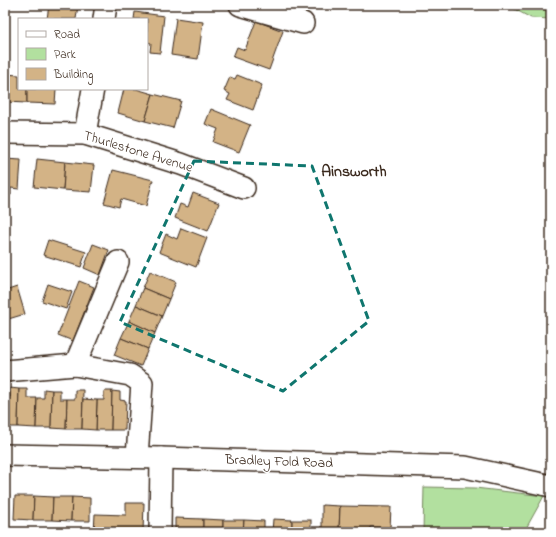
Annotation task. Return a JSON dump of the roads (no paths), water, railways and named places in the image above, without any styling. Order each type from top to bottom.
[{"type":"street","points":[[104,18],[106,5]]},
{"type":"street","points":[[240,5],[303,23]]},
{"type":"street","points":[[85,134],[93,90]]},
{"type":"street","name":"Thurlestone Avenue","points":[[5,133],[85,134],[181,164],[244,188]]},
{"type":"street","points":[[75,365],[118,262]]},
{"type":"street","points":[[5,371],[75,365],[130,375],[142,383],[137,458]]},
{"type":"street","name":"Bradley Fold Road","points":[[5,455],[465,467],[551,486]]},
{"type":"street","points":[[160,532],[161,458]]},
{"type":"district","name":"Ainsworth","points":[[354,172]]}]
